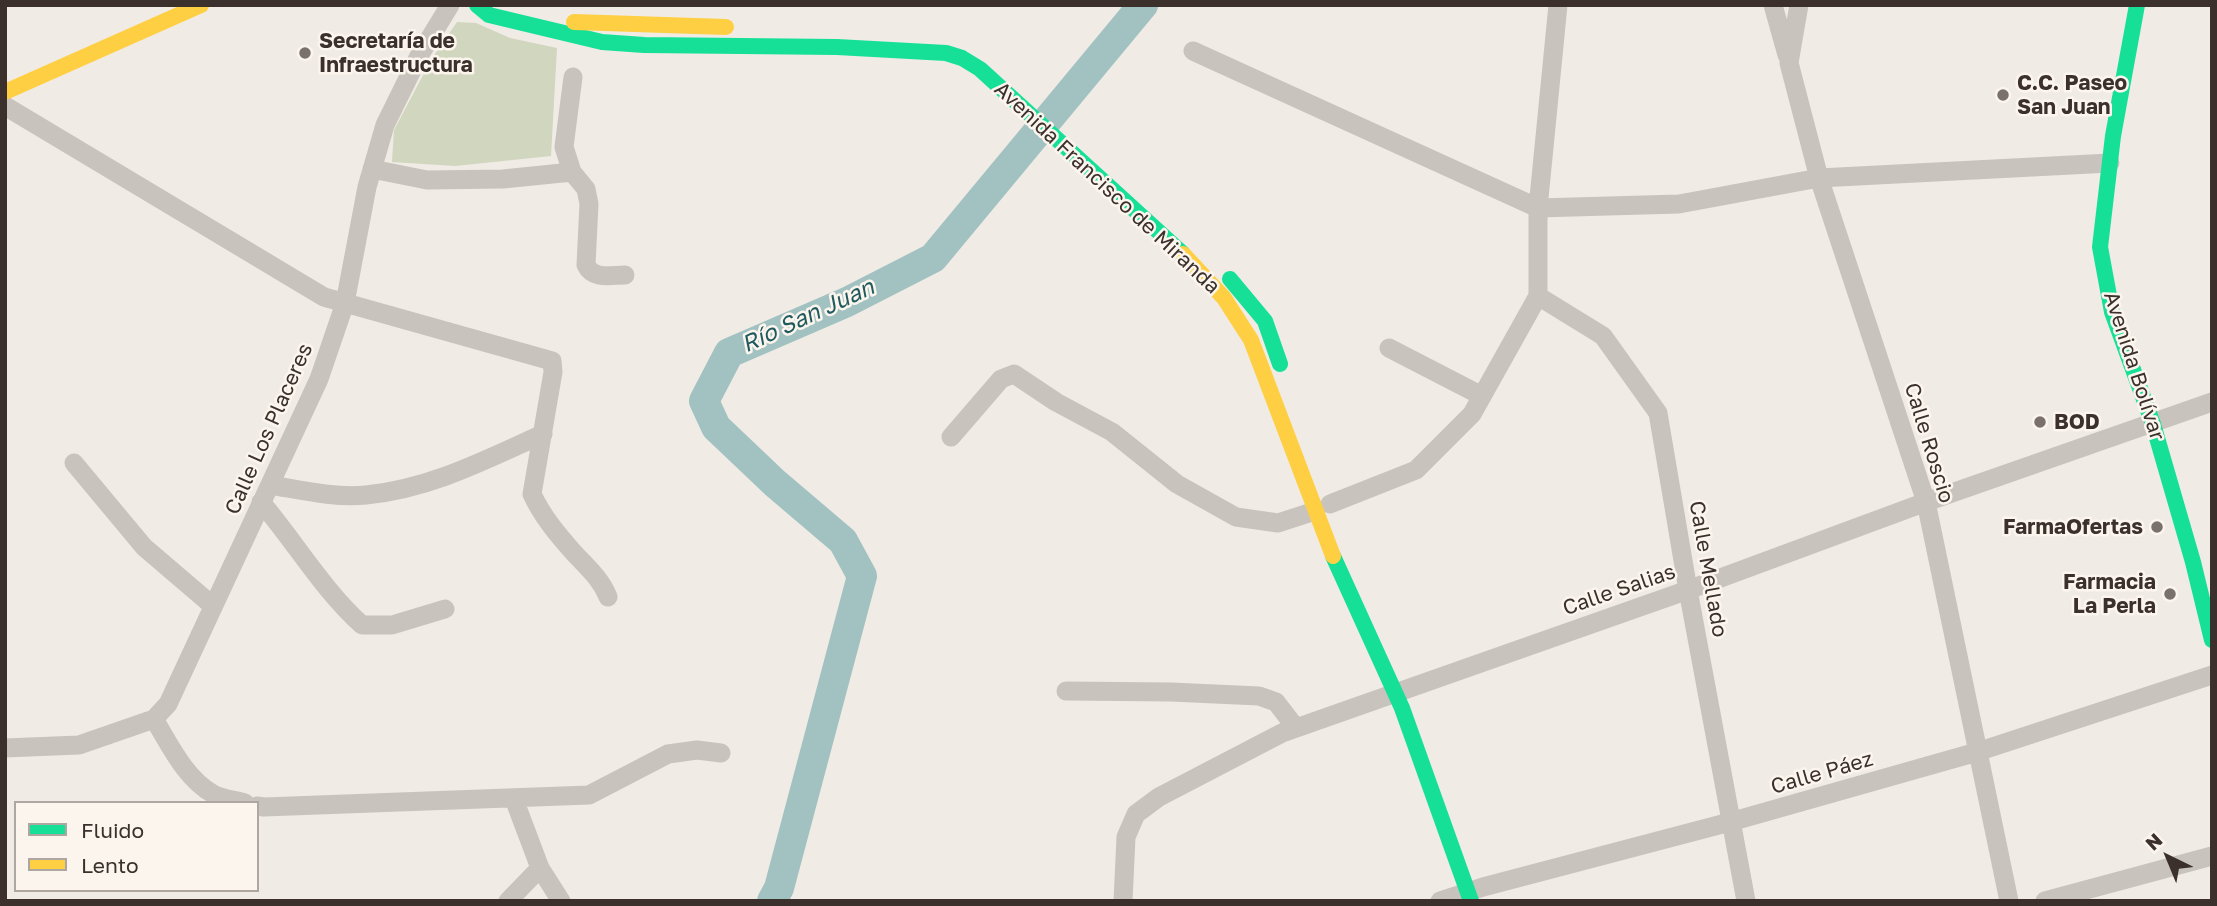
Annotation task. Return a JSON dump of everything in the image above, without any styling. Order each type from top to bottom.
[{"type":"main road","points":[[5,92],[201,5]]},
{"type":"main road","name":"Avenida Francisco de Miranda","points":[[477,5],[489,15],[602,42],[644,45],[837,47],[946,53],[983,63]]},
{"type":"main road","name":"Avenida Bolívar","points":[[2137,5],[2110,163],[2100,247],[2112,313],[2153,424],[2193,562],[2212,640]]},
{"type":"main road","points":[[540,11],[565,21],[743,27]]},
{"type":"main road","name":"Avenida Francisco de Miranda","points":[[968,44],[983,63],[1105,173],[1196,244]]},
{"type":"main road","name":"Avenida Francisco de Miranda","points":[[1105,173],[1224,298],[1251,340],[1326,505],[1334,559],[1408,689],[1478,891]]},
{"type":"main road","name":"Avenida Francisco de Miranda","points":[[1223,271],[1265,321],[1283,373]]},
{"type":"street","name":"Calle Los Placeres","points":[[154,719],[168,704],[319,379],[345,303],[372,169],[385,125],[419,57],[450,5]]},
{"type":"street","points":[[951,438],[1001,379],[1014,374],[1056,402],[1112,432],[1177,484],[1236,517],[1278,523],[1416,470],[1472,414],[1538,296],[1538,208],[1558,5]]},
{"type":"street","points":[[1773,5],[1789,63]]},
{"type":"street","name":"Calle Roscio","points":[[1799,5],[1789,63],[1819,178],[1926,502],[2009,901]]},
{"type":"street","points":[[1193,51],[1538,208],[1679,204],[1819,178],[2110,163]]},
{"type":"street","points":[[573,77],[564,147],[572,172],[586,189],[589,204],[586,265],[595,275],[625,275]]},
{"type":"street","points":[[5,106],[324,297],[552,361],[553,372],[532,494],[539,509],[572,551],[602,583],[608,597]]},
{"type":"street","points":[[372,169],[427,180],[503,179],[572,172]]},
{"type":"street","name":"Calle Mellado","points":[[1538,296],[1603,336],[1658,413],[1746,901]]},
{"type":"street","points":[[1389,348],[1482,396]]},
{"type":"street","name":"Calle Salias","points":[[1123,901],[1126,837],[1136,814],[1159,797],[1282,733],[2212,402]]},
{"type":"street","points":[[445,610],[393,625],[362,625],[334,596],[289,536],[266,493],[364,495],[421,486],[464,470],[542,434]]},
{"type":"street","points":[[74,463],[144,547],[213,606]]},
{"type":"street","name":"Calle Páez","points":[[1440,901],[1977,752],[2212,675]]},
{"type":"street","points":[[1066,691],[1259,696],[1276,702],[1296,728]]},
{"type":"street","points":[[5,748],[79,745],[154,719],[200,794],[236,801]]},
{"type":"street","points":[[259,806],[589,795],[668,754],[697,750],[721,753]]},
{"type":"street","points":[[514,799],[540,868],[561,901]]},
{"type":"street","points":[[2045,901],[2212,856]]},
{"type":"street","points":[[509,901],[540,868]]},
{"type":"green space","points":[[457,22],[476,23],[510,38],[557,48],[551,156],[455,166],[392,162],[394,130],[431,60]]},
{"type":"waterway","name":"Río San Juan","points":[[772,901],[779,888],[862,576],[843,541],[776,484],[716,427],[704,401],[729,353],[847,302],[933,258],[1143,5]]},
{"type":"traffic: fast","points":[[477,5],[489,15],[602,42],[644,45],[837,47],[946,53],[962,58],[980,69],[1183,254]]},
{"type":"traffic: fast","points":[[2137,5],[2113,136],[2100,247],[2112,312],[2153,424],[2193,562],[2212,640]]},
{"type":"traffic: fast","points":[[1230,279],[1265,321],[1280,364]]},
{"type":"traffic: fast","points":[[1333,556],[1402,708],[1471,901]]},
{"type":"traffic: slow","points":[[5,92],[201,5]]},
{"type":"traffic: slow","points":[[574,22],[726,27]]},
{"type":"traffic: slow","points":[[1183,254],[1224,298],[1251,340],[1333,556]]},
{"type":"place","name":"Secretaría de Infraestructura","points":[[305,53]]},
{"type":"place","name":"C.C. Paseo San Juan","points":[[2003,95]]},
{"type":"place","name":"BOD","points":[[2040,422]]},
{"type":"place","name":"FarmaOfertas","points":[[2157,527]]},
{"type":"place","name":"Farmacia La Perla","points":[[2170,594]]}]
